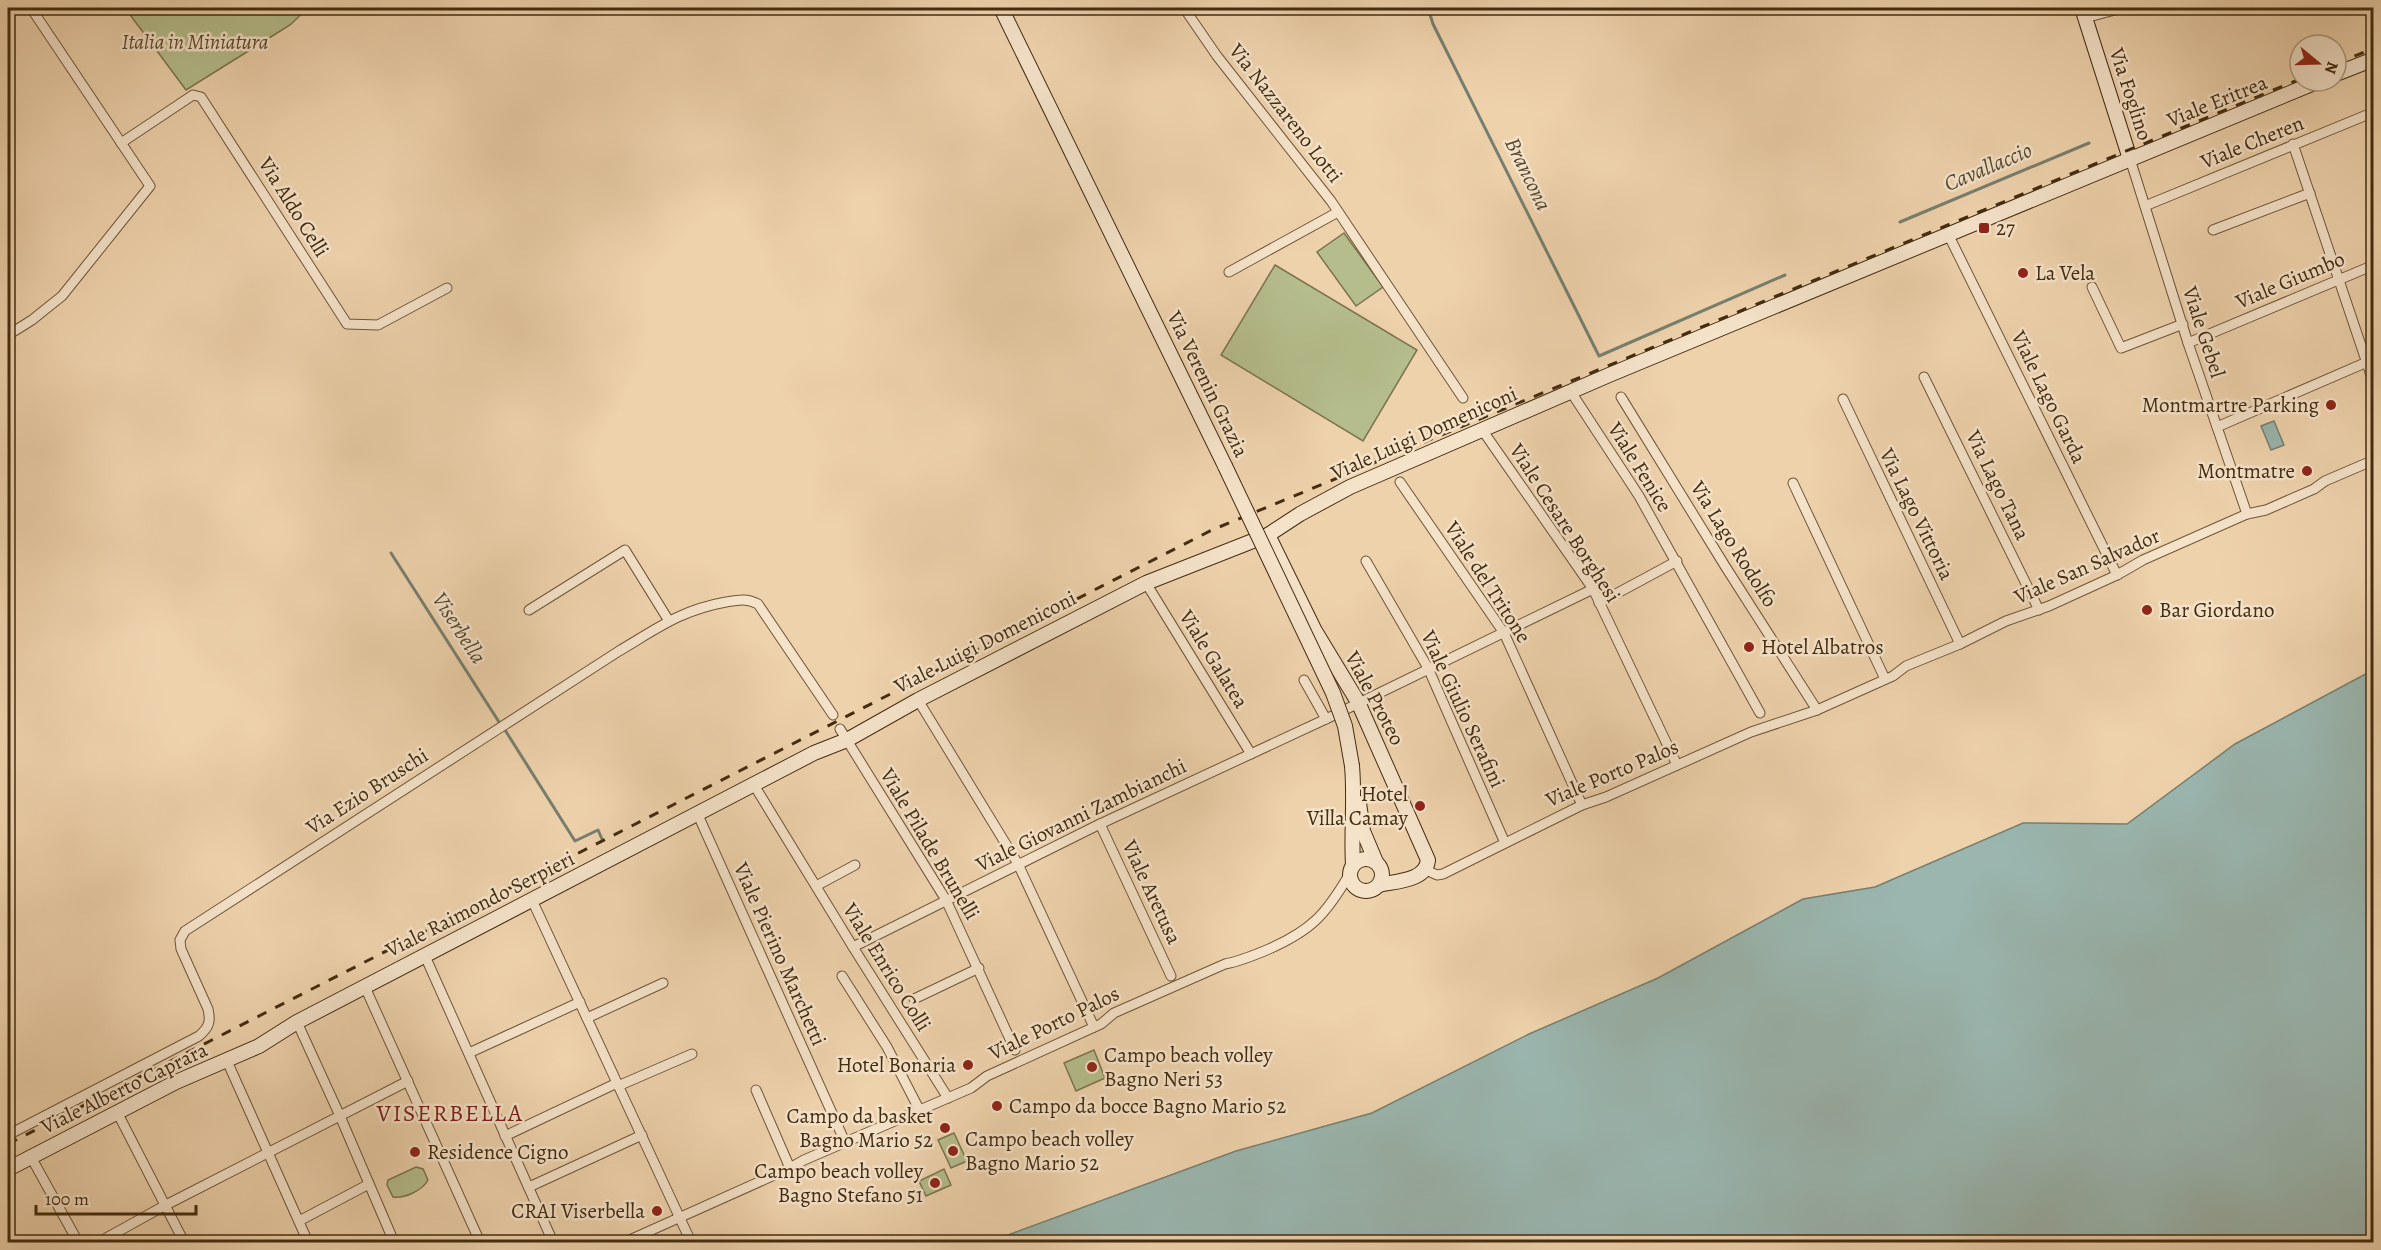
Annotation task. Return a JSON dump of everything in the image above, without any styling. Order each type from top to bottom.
[{"type":"street","points":[[8,335],[32,320],[62,296],[150,186],[31,8]]},
{"type":"street","name":"Via Verenin Grazia","points":[[1001,8],[1225,466],[1333,693],[1345,726],[1352,766],[1354,788],[1351,870]]},
{"type":"street","name":"Via Nazzareno Lotti","points":[[1184,8],[1217,56],[1300,159],[1338,212],[1463,398]]},
{"type":"street","points":[[2084,13],[2122,8]]},
{"type":"street","name":"Via Foglino","points":[[2084,13],[2130,159]]},
{"type":"street","points":[[2348,69],[2373,59]]},
{"type":"street","name":"Viale Eritrea","points":[[2130,159],[2290,93]]},
{"type":"street","name":"Via Aldo Celli","points":[[121,143],[193,95],[201,97],[347,324],[378,325],[447,288]]},
{"type":"street","name":"Viale Cheren","points":[[2145,206],[2373,112]]},
{"type":"street","points":[[2293,144],[2370,361],[2373,384]]},
{"type":"street","name":"Viale Gebel","points":[[2130,159],[2188,343],[2247,514]]},
{"type":"street","name":"Viale Luigi Domeniconi","points":[[754,785],[814,753],[843,734],[918,700],[1146,583],[1268,534],[1350,487],[1571,392],[2130,159]]},
{"type":"street","points":[[2213,230],[2310,193]]},
{"type":"street","name":"Via Nazzareno Lotti","points":[[1229,272],[1338,212]]},
{"type":"street","name":"Viale Lago Garda","points":[[1948,234],[2117,575]]},
{"type":"street","name":"Viale Giumbo","points":[[2188,343],[2373,265]]},
{"type":"street","points":[[2092,287],[2121,348],[2183,324]]},
{"type":"street","points":[[2217,427],[2370,361]]},
{"type":"street","name":"Via Lago Tana","points":[[1924,377],[2039,610]]},
{"type":"street","name":"Viale Fenice","points":[[1571,392],[1639,496],[1760,713]]},
{"type":"street","name":"Via Lago Rodolfo","points":[[1621,397],[1817,710]]},
{"type":"street","name":"Via Lago Vittoria","points":[[1843,399],[1960,644]]},
{"type":"street","name":"Viale Cesare Borghesi","points":[[1483,431],[1593,589],[1677,765]]},
{"type":"street","name":"Viale San Salvador","points":[[1817,710],[1885,679],[1906,666],[1960,644],[2006,621],[2039,610],[2117,575],[2143,560],[2247,514],[2259,513],[2373,460]]},
{"type":"street","name":"Viale del Tritone","points":[[1400,482],[1504,633],[1582,805]]},
{"type":"street","points":[[1792,483],[1885,679]]},
{"type":"street","name":"Viale Proteo","points":[[1268,534],[1315,631],[1358,702],[1428,860],[1426,870]]},
{"type":"street","points":[[529,610],[625,549],[669,621]]},
{"type":"street","name":"Viale Giulio Serafini","points":[[1366,561],[1428,668],[1505,843]]},
{"type":"street","points":[[1599,603],[1677,561]]},
{"type":"street","name":"Viale Galatea","points":[[1146,583],[1251,754]]},
{"type":"street","name":"Viale Giovanni Zambianchi","points":[[853,947],[1100,824],[1326,719],[1593,589]]},
{"type":"street","name":"Via Ezio Bruschi","points":[[8,1135],[199,1036],[208,1028],[210,1020],[181,949],[180,940],[185,931],[684,613],[703,606],[744,599],[751,600],[762,610],[833,715]]},
{"type":"street","points":[[1304,680],[1326,719]]},
{"type":"street","points":[[918,700],[1018,864],[1094,1027]]},
{"type":"street","name":"Viale Porto Palos","points":[[1426,870],[1437,875],[1443,874],[1582,805],[1606,798],[1752,732],[1817,710]]},
{"type":"street","name":"Viale Pilade Brunelli","points":[[843,734],[946,900],[1015,1050]]},
{"type":"street","name":"Viale Raimondo Serpieri","points":[[227,1061],[259,1046],[297,1022],[754,785]]},
{"type":"street","name":"Viale Enrico Colli","points":[[754,785],[948,1098]]},
{"type":"street","name":"Via Verenin Grazia","points":[[1354,788],[1358,795],[1363,831],[1378,864]]},
{"type":"street","name":"Viale Pierino Marchetti","points":[[698,814],[845,1142]]},
{"type":"street","name":"Viale Aretusa","points":[[1100,824],[1171,976]]},
{"type":"street","points":[[1412,877],[1371,860],[1361,860],[1351,870],[1352,885],[1361,891],[1371,891],[1379,885],[1412,877],[1420,875],[1426,870]]},
{"type":"street","points":[[1378,864],[1382,876],[1379,885]]},
{"type":"street","name":"Viale Enrico Colli","points":[[816,886],[855,865]]},
{"type":"street","name":"Viale Porto Palos","points":[[625,1242],[804,1160],[971,1088],[987,1076],[1094,1027],[1135,1004],[1301,934],[1321,917],[1351,870]]},
{"type":"street","points":[[532,900],[691,1242]]},
{"type":"street","points":[[425,956],[553,1242]]},
{"type":"street","points":[[914,999],[979,968]]},
{"type":"street","points":[[842,976],[887,1047],[920,1111]]},
{"type":"street","points":[[587,1018],[663,983]]},
{"type":"street","points":[[365,987],[480,1242]]},
{"type":"street","points":[[469,1053],[580,1002]]},
{"type":"street","points":[[297,1022],[394,1242]]},
{"type":"street","points":[[505,1136],[617,1084],[692,1054]]},
{"type":"street","points":[[227,1061],[308,1242]]},
{"type":"street","name":"Viale Alberto Caprara","points":[[8,1169],[176,1082],[227,1061]]},
{"type":"street","points":[[99,1242],[164,1206],[408,1081]]},
{"type":"street","points":[[756,1090],[790,1168]]},
{"type":"street","points":[[117,1112],[184,1242]]},
{"type":"street","points":[[529,1188],[642,1135]]},
{"type":"street","points":[[31,1156],[78,1242]]},
{"type":"street","points":[[299,1221],[369,1184]]},
{"type":"green space","name":"Italia in Miniatura","points":[[125,8],[308,8],[290,25],[186,90]]},
{"type":"green space","points":[[1344,233],[1383,287],[1356,306],[1317,252]]},
{"type":"green space","points":[[1275,265],[1417,350],[1363,441],[1221,355]]},
{"type":"green space","points":[[1094,1050],[1105,1078],[1076,1091],[1064,1063]]},
{"type":"green space","name":"Campo beach volley Bagno Mario 52","points":[[954,1133],[967,1161],[951,1168],[938,1140]]},
{"type":"green space","points":[[416,1167],[423,1169],[428,1180],[426,1184],[408,1195],[393,1197],[387,1185],[388,1180]]},
{"type":"green space","name":"Campo beach volley Bagno Stefano 51","points":[[944,1169],[951,1185],[926,1196],[919,1181]]},
{"type":"water","points":[[2274,421],[2284,445],[2271,450],[2261,426]]},
{"type":"water","points":[[2373,670],[2373,1242],[993,1242],[1236,1151],[1372,1113],[1529,1034],[1658,978],[1803,899],[1875,887],[2023,823],[2127,824],[2235,744]]},
{"type":"waterway","name":"Brancona","points":[[1428,8],[1433,24],[1599,356],[1785,275]]},
{"type":"waterway","name":"Cavallaccio","points":[[1900,222],[2089,143]]},
{"type":"waterway","name":"Viserbella","points":[[391,553],[499,722]]},
{"type":"waterway","name":"Viserbella","points":[[505,730],[575,841],[598,830],[602,839]]},
{"type":"railway","points":[[2348,59],[2374,48]]},
{"type":"railway","points":[[8,1144],[1212,530],[2288,84]]},
{"type":"place","name":"27","points":[[1984,228]]},
{"type":"place","name":"La Vela","points":[[2023,273]]},
{"type":"place","name":"Montmartre Parking","points":[[2331,405]]},
{"type":"place","name":"Montmatre","points":[[2307,471]]},
{"type":"place","name":"Bar Giordano","points":[[2147,610]]},
{"type":"place","name":"Hotel Albatros","points":[[1749,647]]},
{"type":"place","name":"Hotel Villa Camay","points":[[1420,806]]},
{"type":"place","name":"Hotel Bonaria","points":[[968,1065]]},
{"type":"place","name":"Campo beach volley Bagno Neri 53","points":[[1092,1067]]},
{"type":"place","name":"Campo da bocce Bagno Mario 52","points":[[997,1106]]},
{"type":"place","name":"Campo da basket Bagno Mario 52","points":[[945,1128]]},
{"type":"place","name":"Campo beach volley Bagno Mario 52","points":[[953,1151]]},
{"type":"place","name":"Residence Cigno","points":[[415,1152]]},
{"type":"place","name":"Campo beach volley Bagno Stefano 51","points":[[935,1183]]},
{"type":"place","name":"CRAI Viserbella","points":[[657,1211]]},
{"type":"district","name":"VISERBELLA","points":[[450,1113]]}]
